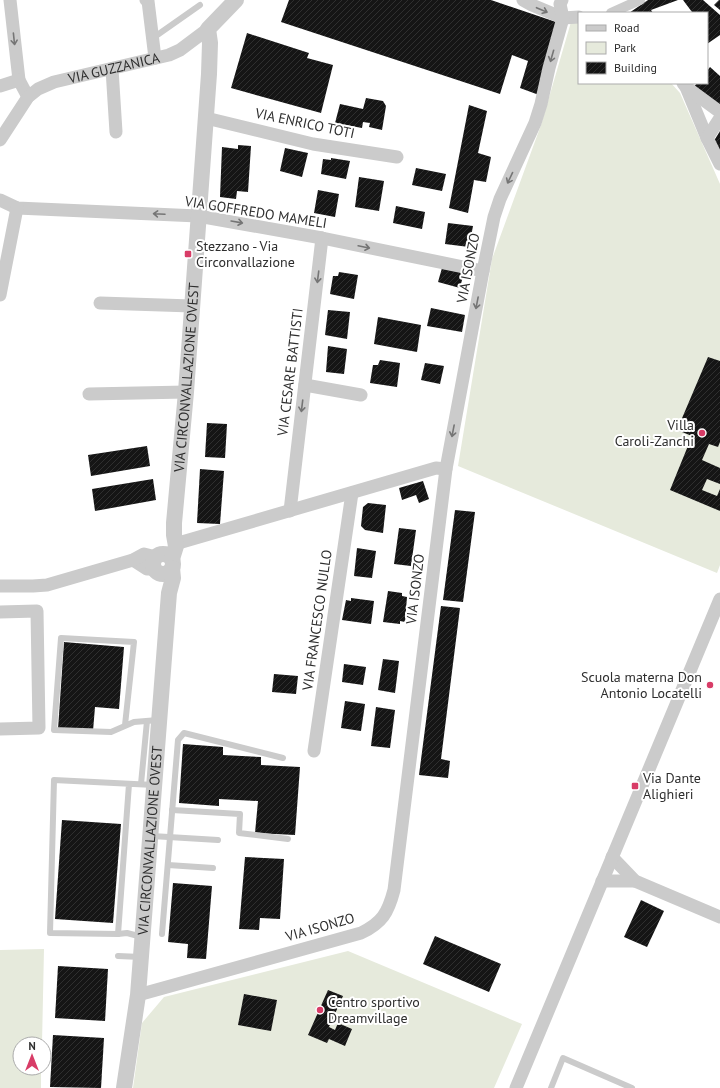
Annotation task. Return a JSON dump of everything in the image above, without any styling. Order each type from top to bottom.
[{"type":"street","points":[[10,0],[18,80],[28,97]]},
{"type":"street","points":[[146,0],[148,1],[156,58]]},
{"type":"street","name":"VIA GUZZANICA","points":[[0,140],[28,97],[38,89],[54,82],[170,55],[180,50],[208,29],[236,0]]},
{"type":"street","points":[[523,0],[563,18],[578,17]]},
{"type":"street","name":"VIA ISONZO","points":[[138,995],[361,934],[374,927],[390,906],[394,890],[446,469],[483,271],[494,217],[500,199],[535,123],[563,18],[560,4],[562,0]]},
{"type":"street","points":[[613,12],[640,0]]},
{"type":"street","name":"VIA CIRCONVALLAZIONE OVEST","points":[[124,1088],[138,995],[150,836],[148,785],[153,720],[169,592],[173,578],[166,558],[186,392],[206,118],[210,43],[208,29]]},
{"type":"street","points":[[112,69],[116,132]]},
{"type":"street","points":[[0,86],[18,80]]},
{"type":"street","points":[[684,85],[720,112]]},
{"type":"street","points":[[684,85],[720,164]]},
{"type":"street","name":"VIA ENRICO TOTI","points":[[206,118],[313,144],[397,157]]},
{"type":"street","points":[[707,138],[720,118]]},
{"type":"street","name":"VIA GOFFREDO MAMELI","points":[[0,200],[17,208],[198,216],[322,238],[483,271]]},
{"type":"street","points":[[0,295],[17,208]]},
{"type":"street","name":"VIA CESARE BATTISTI","points":[[290,510],[322,238]]},
{"type":"street","points":[[100,304],[192,306]]},
{"type":"street","points":[[305,386],[361,395]]},
{"type":"street","points":[[89,394],[186,392]]},
{"type":"street","points":[[0,586],[46,585],[133,560],[144,554],[166,558],[290,510],[436,468],[446,469]]},
{"type":"street","name":"VIA FRANCESCO NULLO","points":[[314,751],[352,493]]},
{"type":"street","points":[[516,1088],[720,599]]},
{"type":"street","points":[[0,612],[37,611],[39,728],[0,729]]},
{"type":"street","points":[[612,857],[635,881]]},
{"type":"street","points":[[602,881],[635,881],[720,917]]},
{"type":"lane","points":[[153,38],[200,5]]},
{"type":"lane","points":[[125,725],[134,642],[61,638],[54,730],[110,732],[134,722],[153,720]]},
{"type":"lane","points":[[162,934],[178,740],[184,733],[283,758]]},
{"type":"lane","points":[[142,937],[127,934],[50,934],[54,780],[148,785]]},
{"type":"lane","points":[[118,934],[129,784]]},
{"type":"lane","points":[[172,810],[240,814],[239,833],[288,839]]},
{"type":"lane","points":[[150,836],[218,840]]},
{"type":"lane","points":[[168,864],[213,868]]},
{"type":"lane","points":[[118,956],[141,956]]},
{"type":"lane","points":[[551,1088],[563,1058],[632,1088]]},
{"type":"green space","points":[[571,22],[578,22],[578,84],[672,84],[680,93],[720,184],[720,565],[717,573],[458,466],[492,259],[541,125]]},
{"type":"green space","points":[[44,949],[42,1036],[12,1036],[12,1076],[41,1076],[41,1088],[0,1088],[0,950]]},
{"type":"green space","name":"Centro sportivo Dreamvillage","points":[[348,951],[522,1024],[494,1088],[133,1088],[142,1023],[164,997]]},
{"type":"building","points":[[289,0],[491,0],[556,22],[539,95],[520,88],[528,61],[512,55],[500,94],[281,22]]},
{"type":"building","points":[[648,0],[678,0],[651,10],[652,12],[630,12]]},
{"type":"building","points":[[683,0],[703,0],[720,15],[720,35],[708,43],[708,12],[692,12]]},
{"type":"building","points":[[720,0],[720,10],[714,5]]},
{"type":"building","points":[[247,33],[309,53],[307,58],[333,65],[321,113],[231,88]]},
{"type":"building","points":[[710,67],[720,76],[720,107],[693,88],[696,84],[708,84],[708,70]]},
{"type":"building","points":[[366,98],[383,101],[386,106],[382,130],[369,127],[370,123],[363,122],[362,128],[335,123],[340,104],[363,109]]},
{"type":"building","points":[[469,105],[487,111],[478,153],[491,157],[486,182],[474,180],[468,213],[449,208]]},
{"type":"building","points":[[720,131],[720,157],[712,144]]},
{"type":"building","points":[[238,145],[251,146],[248,192],[237,191],[236,199],[220,197],[222,147],[238,149]]},
{"type":"building","points":[[285,148],[308,153],[302,177],[280,171]]},
{"type":"building","points":[[331,158],[350,161],[346,179],[321,174],[323,159],[331,160]]},
{"type":"building","points":[[416,168],[446,174],[442,191],[412,185]]},
{"type":"building","points":[[359,177],[384,181],[379,211],[355,207]]},
{"type":"building","points":[[318,190],[339,194],[335,217],[314,213]]},
{"type":"building","points":[[396,206],[425,212],[422,229],[393,223]]},
{"type":"building","points":[[448,223],[473,226],[469,247],[445,244]]},
{"type":"building","points":[[442,268],[464,272],[460,288],[438,282]]},
{"type":"building","points":[[339,272],[358,275],[354,299],[330,294],[333,276],[338,276]]},
{"type":"building","points":[[431,308],[465,315],[462,332],[427,326]]},
{"type":"building","points":[[328,310],[350,312],[347,339],[325,335]]},
{"type":"building","points":[[378,317],[421,325],[417,352],[374,344]]},
{"type":"building","points":[[328,346],[347,349],[344,374],[326,372]]},
{"type":"building","name":"Villa Caroli-Zanchi","points":[[708,357],[720,361],[720,442],[718,447],[709,444],[702,460],[720,468],[720,484],[707,479],[702,490],[717,496],[720,489],[720,511],[670,490],[692,436],[677,430]]},
{"type":"building","points":[[380,360],[400,363],[397,387],[370,383],[373,365],[378,365]]},
{"type":"building","points":[[425,363],[444,366],[440,384],[421,380]]},
{"type":"building","points":[[207,423],[227,424],[225,458],[205,457]]},
{"type":"building","points":[[147,446],[150,466],[91,476],[88,455]]},
{"type":"building","points":[[200,469],[224,471],[220,524],[197,523]]},
{"type":"building","points":[[153,479],[156,500],[95,511],[92,489]]},
{"type":"building","points":[[423,481],[429,499],[419,503],[416,495],[402,500],[399,488]]},
{"type":"building","points":[[368,503],[386,505],[383,533],[365,530],[361,526],[363,507]]},
{"type":"building","points":[[455,510],[475,512],[463,602],[443,600]]},
{"type":"building","points":[[399,528],[416,530],[411,566],[394,564]]},
{"type":"building","points":[[357,548],[376,551],[372,578],[354,576]]},
{"type":"building","points":[[388,591],[402,593],[402,596],[407,597],[405,622],[400,621],[400,624],[383,622]]},
{"type":"building","points":[[351,598],[374,601],[371,624],[342,620],[346,600],[351,601]]},
{"type":"building","points":[[441,606],[460,608],[441,759],[450,761],[448,778],[419,775]]},
{"type":"building","points":[[64,642],[124,647],[119,709],[95,707],[93,731],[58,729]]},
{"type":"building","points":[[383,659],[399,661],[395,693],[378,690]]},
{"type":"building","points":[[344,664],[366,667],[363,685],[342,682]]},
{"type":"building","points":[[274,674],[298,676],[296,694],[272,692]]},
{"type":"building","points":[[345,701],[365,704],[361,731],[341,728]]},
{"type":"building","points":[[376,707],[395,710],[390,748],[371,746]]},
{"type":"building","points":[[183,744],[223,747],[223,755],[261,757],[261,765],[300,767],[295,835],[255,833],[258,801],[219,799],[219,806],[179,803]]},
{"type":"building","points":[[62,820],[121,824],[113,923],[55,919]]},
{"type":"building","points":[[245,857],[284,859],[280,919],[260,918],[259,930],[239,929]]},
{"type":"building","points":[[173,883],[212,886],[206,959],[187,958],[188,944],[168,942]]},
{"type":"building","points":[[641,900],[664,911],[647,947],[624,937]]},
{"type":"building","points":[[435,936],[501,964],[489,992],[423,964]]},
{"type":"building","points":[[58,966],[108,969],[105,1021],[55,1018]]},
{"type":"building","points":[[328,990],[343,996],[329,1027],[335,1030],[338,1023],[352,1029],[345,1046],[329,1039],[327,1043],[308,1035]]},
{"type":"building","points":[[244,994],[277,1000],[271,1031],[238,1025]]},
{"type":"building","points":[[53,1035],[104,1038],[101,1088],[50,1087],[51,1076],[52,1076]]},
{"type":"place","name":"Stezzano - Via Circonvallazione","points":[[188,254]]},
{"type":"place","name":"Villa Caroli-Zanchi","points":[[702,433]]},
{"type":"place","name":"Scuola materna Don Antonio Locatelli","points":[[710,685]]},
{"type":"place","name":"Via Dante Alighieri","points":[[635,786]]},
{"type":"place","name":"Centro sportivo Dreamvillage","points":[[320,1010]]}]
